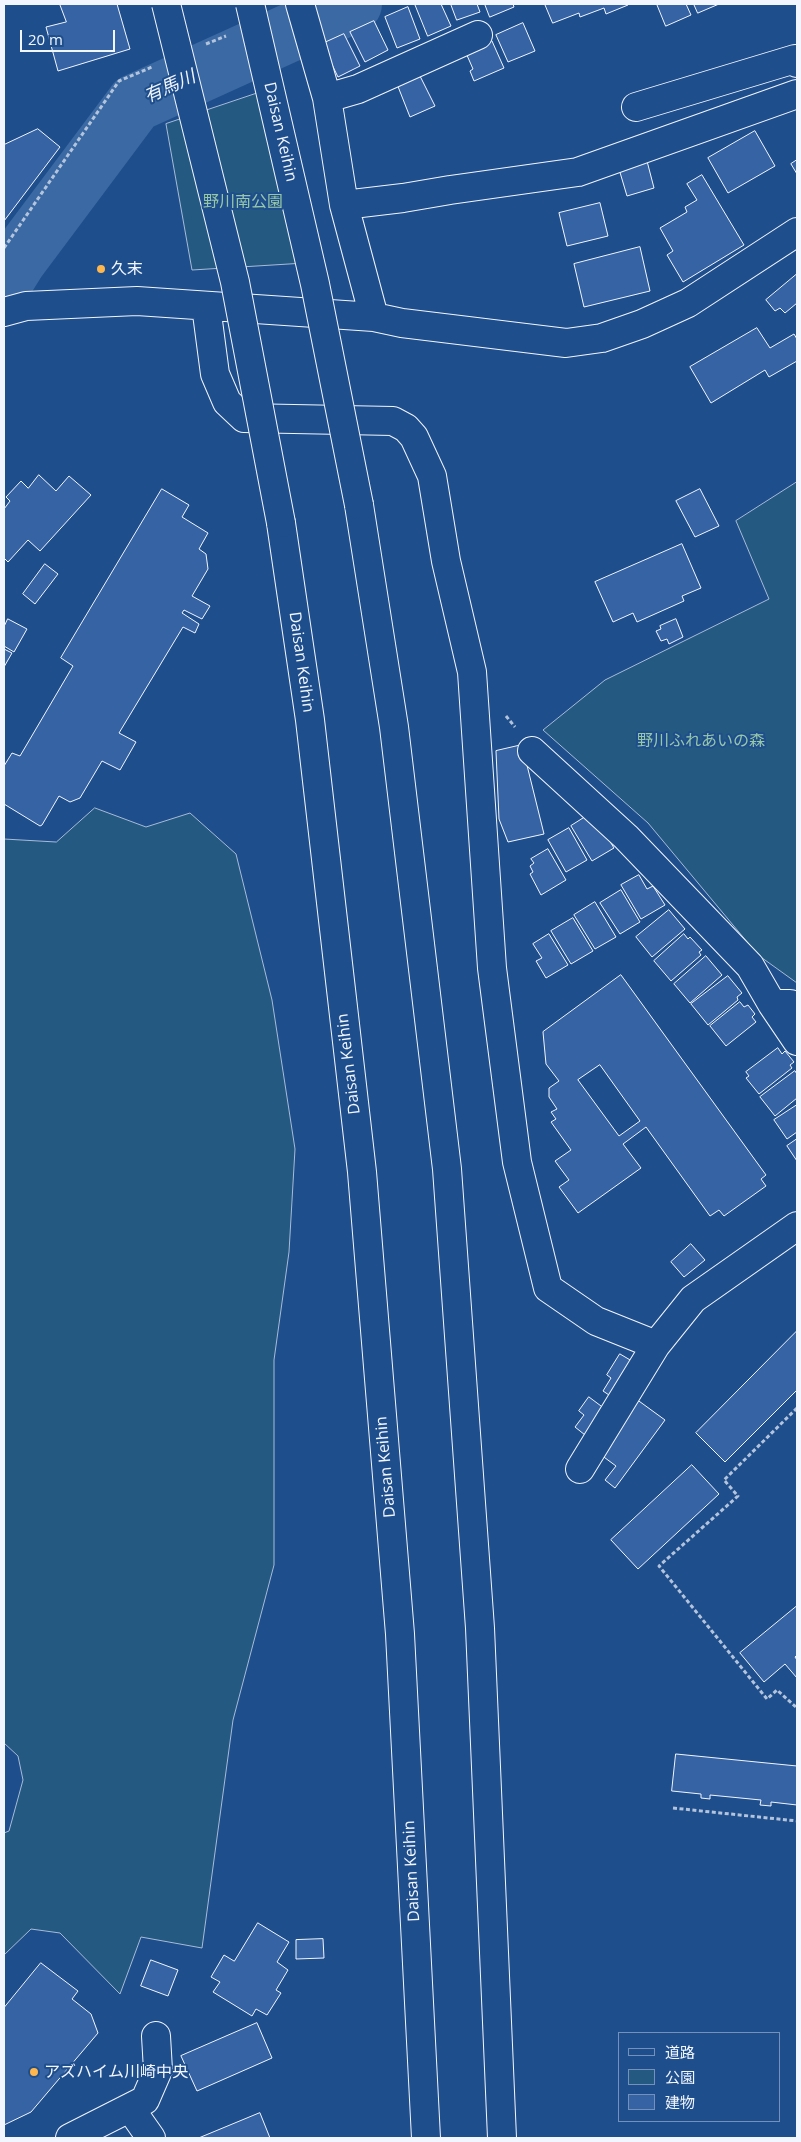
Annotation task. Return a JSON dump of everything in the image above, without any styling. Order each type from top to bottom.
[{"type":"main road","name":"Daisan Keihin","points":[[166,4],[235,282],[281,523],[310,720],[362,1172],[400,1634],[426,2138]]},
{"type":"main road","name":"Daisan Keihin","points":[[250,4],[315,284],[359,505],[394,726],[446,1169],[480,1628],[502,2138]]},
{"type":"main road","points":[[300,4],[326,98],[344,205],[374,317]]},
{"type":"main road","points":[[326,98],[358,89],[478,35]]},
{"type":"main road","points":[[636,107],[795,59],[797,63]]},
{"type":"main road","points":[[344,205],[578,172],[797,94]]},
{"type":"main road","points":[[15,309],[137,301],[374,317],[402,323],[566,343],[602,338],[642,324],[688,303],[797,232]]},
{"type":"main road","points":[[206,306],[215,374],[227,402],[244,418],[393,421],[406,428],[414,437],[432,476],[446,561],[472,672],[492,968],[517,1162],[548,1288],[596,1322],[656,1345]]},
{"type":"main road","points":[[532,751],[626,837],[750,966],[784,1005],[797,1041]]},
{"type":"main road","points":[[580,1469],[656,1345],[693,1299],[797,1226]]},
{"type":"main road","points":[[70,2138],[145,2100],[158,2070],[156,2036]]},
{"type":"main road","points":[[130,2108],[151,2138]]},
{"type":"path","points":[[201,46],[229,34]]},
{"type":"path","points":[[4,248],[119,80],[155,65]]},
{"type":"path","points":[[797,1408],[724,1480],[738,1496],[659,1566],[767,1699],[778,1690],[797,1708]]},
{"type":"path","points":[[673,1808],[797,1822]]},
{"type":"green space","name":"野川南公園","points":[[279,86],[321,262],[192,270],[166,124]]},
{"type":"green space","name":"野川ふれあいの森","points":[[797,482],[797,983],[758,955],[648,823],[543,730],[605,680],[769,599],[736,521]]},
{"type":"green space","points":[[95,808],[146,827],[190,813],[236,854],[272,1000],[295,1149],[289,1252],[274,1360],[274,1565],[233,1720],[202,1948],[141,1937],[120,1994],[60,1933],[31,1929],[4,1955],[4,1833],[9,1831],[23,1780],[18,1756],[4,1743],[4,839],[56,842]]},
{"type":"building","points":[[60,4],[117,4],[130,49],[58,71],[46,27],[66,22]]},
{"type":"building","points":[[415,4],[441,4],[451,26],[428,36]]},
{"type":"building","points":[[451,4],[477,4],[480,12],[457,20]]},
{"type":"building","points":[[485,4],[513,4],[514,7],[490,17]]},
{"type":"building","points":[[545,4],[628,5],[606,14],[604,8],[580,17],[579,13],[553,23]]},
{"type":"building","points":[[657,4],[686,4],[691,15],[666,26]]},
{"type":"building","points":[[694,4],[719,4],[698,13]]},
{"type":"building","points":[[408,7],[420,39],[397,48],[385,17]]},
{"type":"building","points":[[374,21],[388,50],[365,62],[350,32]]},
{"type":"building","points":[[523,23],[535,51],[508,62],[496,35]]},
{"type":"building","points":[[344,34],[360,66],[338,77],[322,44]]},
{"type":"building","points":[[492,41],[504,68],[474,81],[470,71],[473,69],[466,53]]},
{"type":"building","points":[[420,76],[435,106],[410,117],[397,84]]},
{"type":"building","points":[[38,129],[60,147],[4,221],[4,145]]},
{"type":"building","points":[[755,131],[775,166],[728,193],[708,158]]},
{"type":"building","points":[[797,160],[797,174],[791,164]]},
{"type":"building","points":[[647,161],[654,188],[627,196],[619,169]]},
{"type":"building","points":[[702,175],[744,245],[683,282],[667,255],[673,251],[660,228],[687,212],[685,207],[697,200],[687,184]]},
{"type":"building","points":[[600,203],[608,236],[567,246],[559,213]]},
{"type":"building","points":[[640,247],[650,291],[584,307],[574,264]]},
{"type":"building","points":[[797,274],[797,303],[785,313],[780,308],[775,311],[766,300]]},
{"type":"building","points":[[757,328],[770,348],[794,334],[797,339],[797,361],[769,377],[765,370],[711,403],[690,367]]},
{"type":"building","points":[[39,475],[56,491],[69,476],[91,495],[40,551],[28,540],[8,562],[4,558],[4,509],[10,501],[6,497],[21,481],[28,488]]},
{"type":"building","points":[[162,489],[189,505],[182,517],[208,533],[199,549],[206,554],[208,569],[192,596],[210,606],[202,619],[184,610],[182,613],[199,624],[195,633],[183,627],[119,733],[136,742],[120,770],[102,761],[80,798],[70,802],[59,796],[40,826],[4,804],[4,766],[12,753],[20,756],[73,666],[61,658]]},
{"type":"building","points":[[700,489],[719,526],[695,537],[676,501]]},
{"type":"building","points":[[682,544],[701,588],[682,596],[684,601],[637,622],[633,613],[613,622],[595,582]]},
{"type":"building","points":[[45,564],[58,574],[35,604],[23,594]]},
{"type":"building","points":[[8,619],[27,629],[14,652],[4,646],[4,627]]},
{"type":"building","points":[[676,619],[683,637],[669,644],[667,639],[661,641],[656,631],[661,629],[660,626]]},
{"type":"building","points":[[4,649],[12,653],[4,667]]},
{"type":"building","points":[[522,745],[544,834],[508,842],[499,819],[496,751]]},
{"type":"building","points":[[590,814],[598,822],[614,848],[592,861],[571,826]]},
{"type":"building","points":[[569,828],[587,860],[566,872],[548,840]]},
{"type":"building","points":[[548,849],[566,880],[541,895],[530,874],[533,872],[530,866],[534,863],[531,859]]},
{"type":"building","points":[[639,875],[647,889],[653,886],[665,905],[641,919],[621,885]]},
{"type":"building","points":[[621,890],[640,922],[620,934],[600,903]]},
{"type":"building","points":[[595,902],[616,937],[595,949],[574,915]]},
{"type":"building","points":[[669,910],[685,929],[652,957],[636,937]]},
{"type":"building","points":[[573,918],[593,951],[571,964],[551,931]]},
{"type":"building","points":[[549,934],[568,965],[546,978],[536,961],[542,958],[533,944]]},
{"type":"building","points":[[684,934],[688,939],[690,937],[702,950],[699,952],[701,955],[671,981],[654,961]]},
{"type":"building","points":[[706,956],[722,975],[690,1003],[674,984]]},
{"type":"building","points":[[621,975],[766,1175],[761,1179],[766,1186],[724,1216],[719,1210],[710,1216],[646,1127],[623,1144],[641,1168],[578,1213],[559,1187],[569,1180],[555,1161],[571,1150],[551,1122],[556,1119],[551,1112],[557,1109],[549,1097],[549,1088],[559,1081],[546,1064],[543,1032]],"holes":[[[600,1065],[640,1121],[619,1136],[578,1080]]]},
{"type":"building","points":[[728,976],[742,993],[737,997],[738,1000],[708,1025],[691,1004]]},
{"type":"building","points":[[740,1002],[744,1007],[748,1005],[755,1014],[752,1017],[756,1022],[726,1046],[710,1026]]},
{"type":"building","points":[[778,1048],[782,1054],[785,1051],[794,1062],[790,1065],[792,1068],[759,1094],[746,1078],[749,1076],[746,1072]]},
{"type":"building","points":[[795,1071],[797,1074],[797,1098],[775,1116],[760,1097]]},
{"type":"building","points":[[797,1105],[797,1132],[787,1139],[774,1120]]},
{"type":"building","points":[[797,1139],[797,1161],[787,1146]]},
{"type":"building","points":[[691,1244],[705,1260],[684,1277],[671,1262]]},
{"type":"building","points":[[797,1331],[797,1390],[725,1462],[696,1433]]},
{"type":"building","points":[[620,1354],[637,1364],[615,1399],[603,1391],[611,1378],[607,1375]]},
{"type":"building","points":[[632,1396],[665,1420],[615,1488],[605,1480],[616,1466],[593,1449]]},
{"type":"building","points":[[589,1397],[609,1412],[590,1439],[575,1427],[584,1415],[579,1411]]},
{"type":"building","points":[[692,1465],[719,1494],[638,1569],[611,1540]]},
{"type":"building","points":[[797,1606],[797,1655],[795,1657],[797,1660],[797,1678],[785,1664],[764,1682],[740,1653]]},
{"type":"building","points":[[676,1754],[797,1766],[797,1805],[771,1802],[771,1806],[760,1805],[761,1800],[710,1795],[710,1799],[701,1798],[701,1794],[672,1791]]},
{"type":"building","points":[[258,1923],[289,1942],[277,1962],[288,1970],[276,1990],[281,1993],[267,2015],[256,2009],[252,2016],[213,1992],[220,1982],[211,1977],[224,1955],[234,1961]]},
{"type":"building","points":[[323,1939],[324,1958],[296,1959],[296,1940]]},
{"type":"building","points":[[151,1960],[178,1970],[168,1996],[141,1986]]},
{"type":"building","name":"アズハイム川崎中央","points":[[41,1963],[78,1991],[72,1999],[91,2014],[98,2033],[31,2112],[4,2125],[4,2008]]},
{"type":"building","points":[[257,2023],[272,2058],[197,2091],[181,2056]]},
{"type":"building","points":[[260,2113],[270,2138],[199,2138]]},
{"type":"waterway","name":"有馬川","points":[[4,282],[17,261],[135,103],[353,4]]},
{"type":"place","name":"久末","points":[[101,269]]},
{"type":"place","name":"アズハイム川崎中央","points":[[34,2072]]}]
